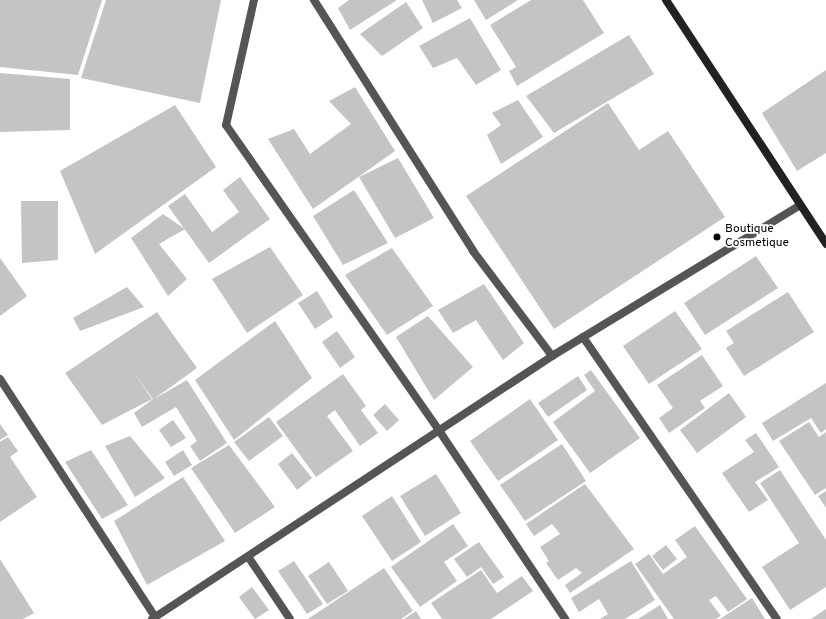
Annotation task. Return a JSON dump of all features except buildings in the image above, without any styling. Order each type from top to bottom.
[{"type":"street","points":[[254,0],[226,125],[438,429],[565,619]]},
{"type":"street","points":[[314,0],[473,251],[552,356]]},
{"type":"street","points":[[666,0],[826,244]]},
{"type":"street","points":[[0,379],[154,618],[249,558],[438,429],[552,356],[800,205]]},
{"type":"street","points":[[583,337],[777,619]]},
{"type":"street","points":[[249,558],[290,619]]},
{"type":"place","name":"Boutique Cosmetique","points":[[717,237]]}]
